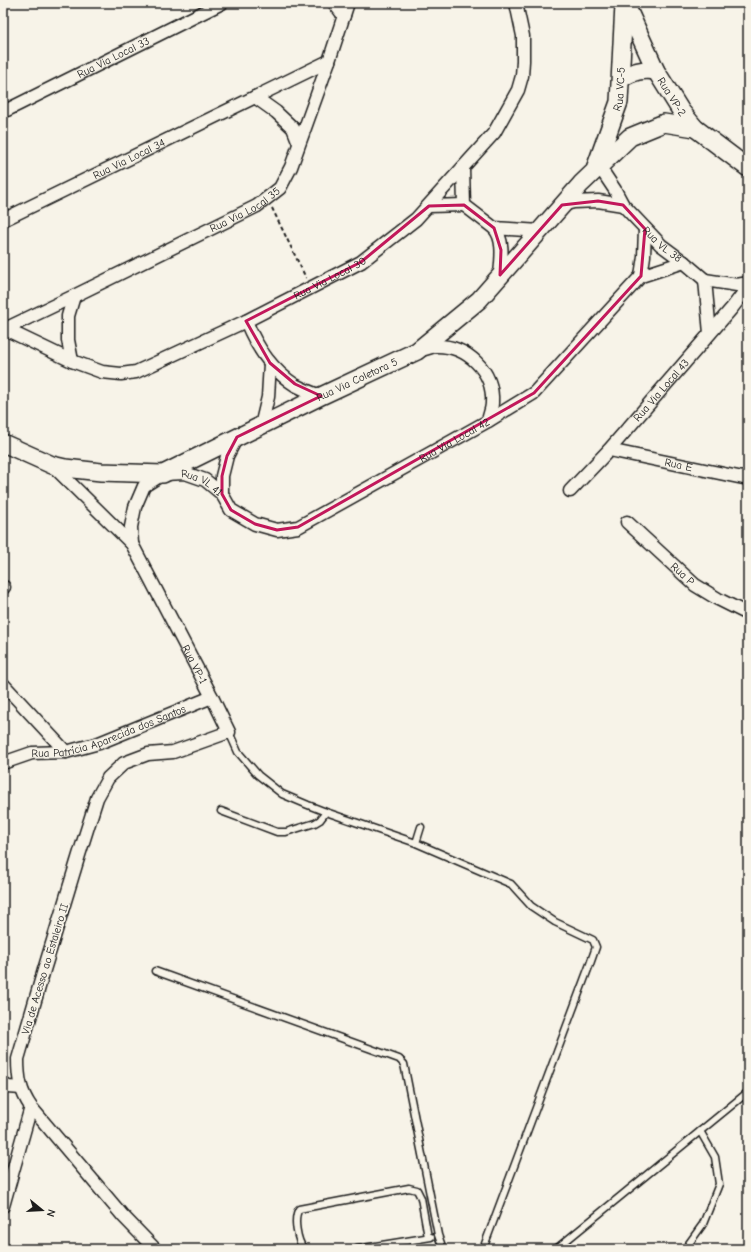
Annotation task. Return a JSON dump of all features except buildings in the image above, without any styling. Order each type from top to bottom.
[{"type":"street","name":"Rua Via Local 33","points":[[3,112],[222,3]]},
{"type":"street","points":[[334,3],[344,16]]},
{"type":"street","name":"Rua Via Local 35","points":[[4,328],[74,296],[257,206],[280,188],[291,167],[348,3]]},
{"type":"street","name":"Rua Via Local 30","points":[[4,328],[72,361],[102,372],[121,374],[136,372],[246,321],[361,262],[416,219],[494,133],[518,90],[522,76],[524,61],[522,36],[516,3]]},
{"type":"street","name":"Rua VP-2","points":[[624,3],[656,71],[674,100],[695,128],[748,168]]},
{"type":"street","name":"Rua VC-5","points":[[597,167],[619,102],[624,3]]},
{"type":"street","name":"Rua Via Local 34","points":[[3,220],[329,61]]},
{"type":"street","points":[[621,79],[636,71],[646,69],[656,71]]},
{"type":"street","points":[[255,98],[276,112],[293,128],[299,143]]},
{"type":"street","points":[[664,123],[672,116],[674,100]]},
{"type":"street","points":[[664,123],[695,128]]},
{"type":"street","name":"Rua VC-5","points":[[525,248],[597,167],[630,138],[664,123]]},
{"type":"street","points":[[610,126],[614,137],[618,139],[630,138]]},
{"type":"street","name":"Rua VL 38","points":[[597,167],[623,205],[645,229],[661,245],[706,280]]},
{"type":"street","points":[[463,168],[464,205]]},
{"type":"street","points":[[562,205],[574,202],[598,201],[623,205]]},
{"type":"street","points":[[429,206],[464,205],[494,228],[498,232],[501,250],[500,276]]},
{"type":"street","points":[[494,228],[540,231]]},
{"type":"street","points":[[641,276],[644,256],[645,229]]},
{"type":"street","name":"Rua Via Coletora 5","points":[[132,544],[131,527],[135,507],[144,486],[163,474],[321,396],[417,351],[479,300],[525,248]]},
{"type":"street","name":"Rua Via Local 42","points":[[231,510],[255,524],[277,530],[298,527],[488,421],[534,393],[641,276],[684,262]]},
{"type":"street","points":[[710,333],[706,280],[737,285],[748,283]]},
{"type":"street","name":"Rua Via Local 43","points":[[570,491],[609,450],[732,308],[748,287]]},
{"type":"street","points":[[72,361],[68,340],[68,316],[74,296]]},
{"type":"street","points":[[246,321],[253,338],[270,363],[295,384],[321,396]]},
{"type":"street","points":[[417,351],[435,346],[453,348],[470,356],[482,368],[490,385],[492,403],[488,421]]},
{"type":"street","points":[[262,426],[268,397],[270,363]]},
{"type":"street","points":[[222,494],[222,476],[227,456],[238,437]]},
{"type":"street","name":"Rua VP-1","points":[[3,443],[52,465],[132,544],[212,697],[228,732]]},
{"type":"street","name":"Rua E","points":[[609,450],[748,479]]},
{"type":"street","name":"Rua Via Coletora 5","points":[[52,465],[101,472],[163,474]]},
{"type":"street","name":"Rua VL 41","points":[[163,474],[185,473],[206,480],[222,494],[231,510]]},
{"type":"street","name":"Rua P","points":[[626,522],[695,585],[718,599],[748,614]]},
{"type":"street","points":[[3,684],[66,752]]},
{"type":"street","name":"Rua Patrícia Aparecida dos Santos","points":[[3,763],[32,753],[66,752],[99,743],[212,697]]},
{"type":"street","name":"Via de Acesso ao Estaleiro II","points":[[155,1249],[123,1216],[24,1098],[18,1073],[18,1059],[26,1028],[95,805],[108,778],[124,763],[148,754],[173,752],[228,732]]},
{"type":"street","points":[[3,1084],[21,1088]]},
{"type":"street","points":[[3,1206],[31,1107]]},
{"type":"lane","name":"Rua VP-1","points":[[228,732],[238,752],[258,775],[282,794],[326,812],[416,843],[511,884],[531,906],[554,922],[593,940],[596,947],[483,1249]]},
{"type":"lane","points":[[221,810],[281,833],[315,823],[320,820],[326,812]]},
{"type":"lane","points":[[416,843],[421,827]]},
{"type":"lane","points":[[155,971],[400,1059],[404,1064],[438,1236],[442,1249]]},
{"type":"lane","points":[[556,1249],[748,1092]]},
{"type":"lane","points":[[686,1249],[704,1224],[719,1184],[715,1157],[700,1131]]},
{"type":"lane","points":[[304,1249],[301,1245],[295,1220],[296,1213],[299,1209],[409,1188],[417,1190],[421,1198],[428,1237]]},
{"type":"lane","points":[[357,1249],[438,1236]]},
{"type":"path","points":[[267,198],[311,288]]},
{"type":"highlighted area","points":[[598,201],[623,205],[645,229],[641,276],[534,393],[298,527],[277,530],[255,524],[231,510],[222,494],[222,476],[227,456],[237,437],[321,396],[295,384],[270,363],[246,321],[361,262],[429,206],[464,205],[494,228],[501,250],[500,275],[562,205]]}]
